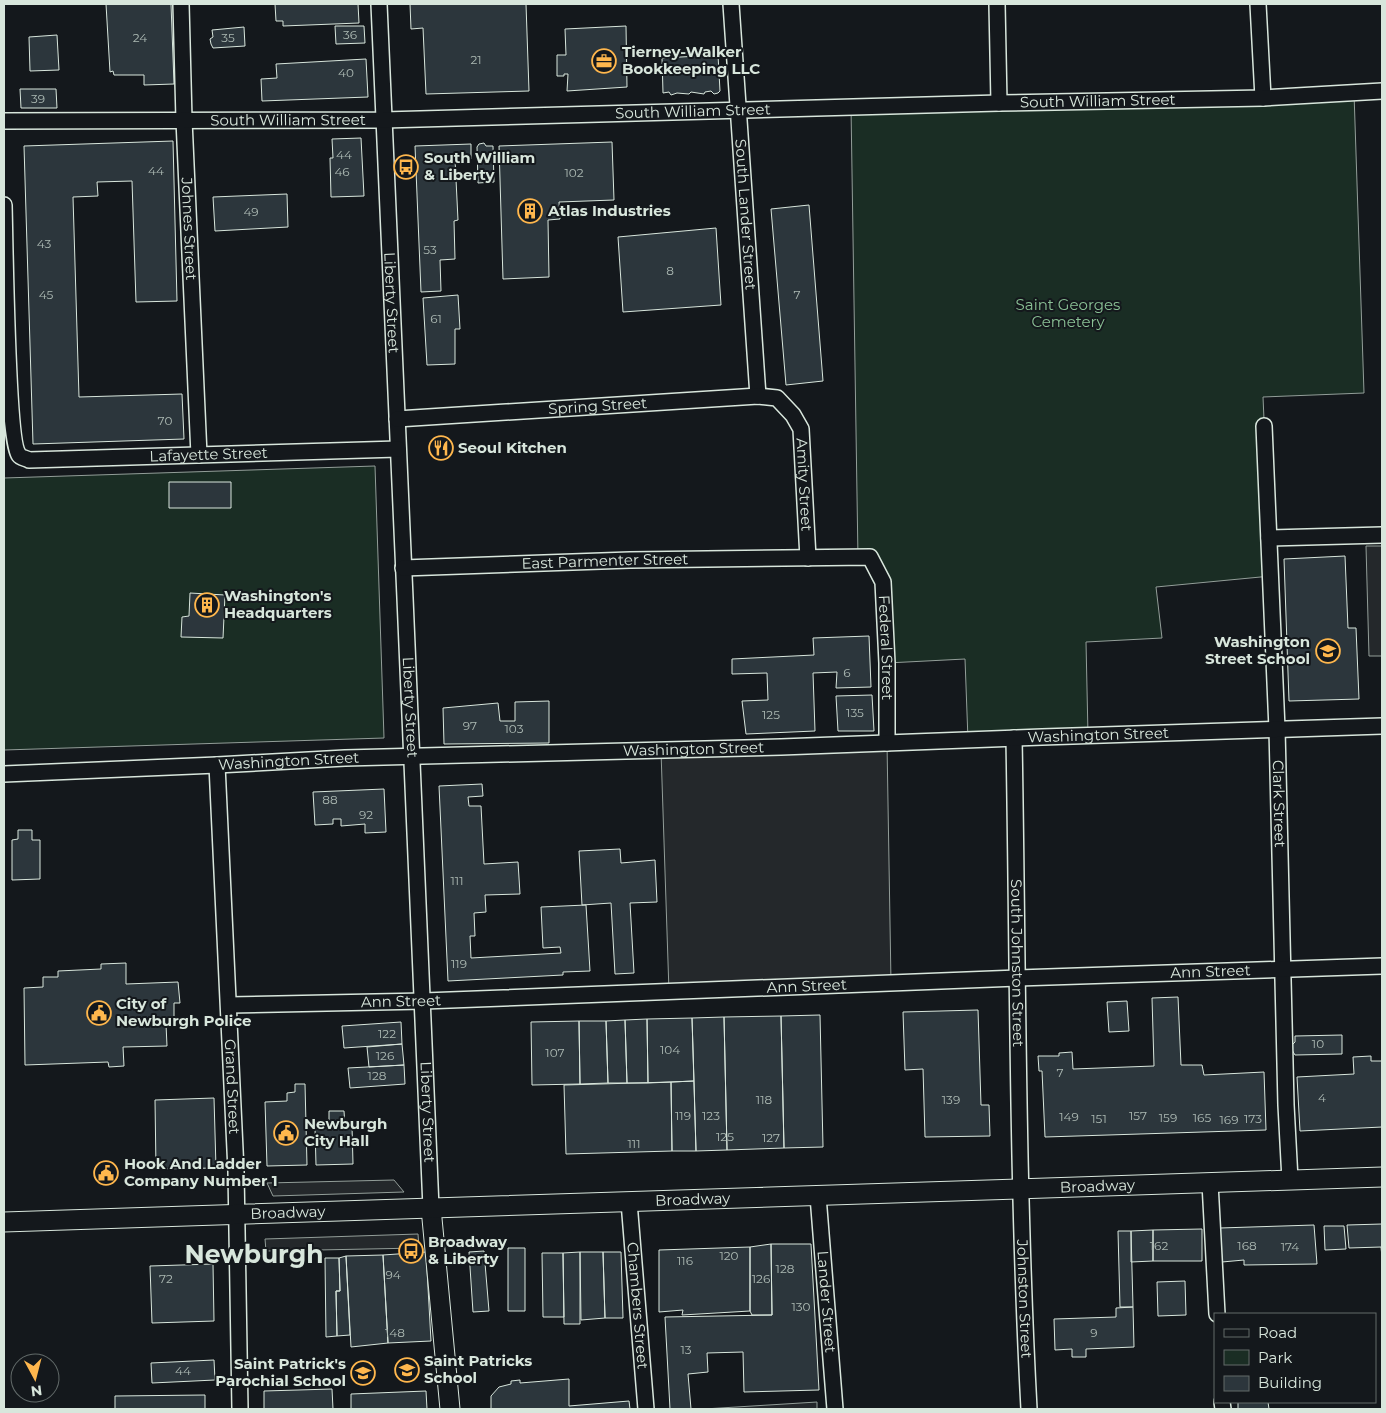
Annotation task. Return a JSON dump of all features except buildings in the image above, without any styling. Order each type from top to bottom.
[{"type":"street","name":"Johnes Street","points":[[181,4],[184,120],[199,455]]},
{"type":"street","name":"Liberty Street","points":[[379,4],[411,757],[424,1001],[431,1208],[450,1409]]},
{"type":"street","name":"South Lander Street","points":[[731,4],[758,396]]},
{"type":"street","points":[[997,4],[999,103]]},
{"type":"street","points":[[1258,4],[1262,98]]},
{"type":"street","name":"South William Street","points":[[4,121],[384,120],[999,103],[1262,98],[1382,91]]},
{"type":"street","points":[[4,205],[7,384]]},
{"type":"street","name":"Lafayette Street","points":[[7,384],[14,439],[18,455],[29,460],[398,450]]},
{"type":"street","name":"Spring Street","points":[[397,418],[758,396],[777,398],[793,414]]},
{"type":"street","name":"Amity Street","points":[[793,414],[801,430],[808,558]]},
{"type":"street","name":"Clark Street","points":[[1264,426],[1277,729],[1282,970],[1290,1180]]},
{"type":"street","points":[[1269,538],[1382,534]]},
{"type":"street","name":"Federal Street","points":[[808,558],[870,557],[883,582],[887,663],[887,743]]},
{"type":"street","name":"East Parmenter Street","points":[[403,568],[630,560],[808,558]]},
{"type":"street","name":"Washington Street","points":[[4,774],[345,758],[781,747],[1382,726]]},
{"type":"street","name":"South Johnston Street","points":[[1014,738],[1020,1189]]},
{"type":"street","name":"Grand Street","points":[[218,765],[237,1214],[240,1409]]},
{"type":"street","name":"Ann Street","points":[[229,1005],[424,1001],[1382,966]]},
{"type":"street","name":"Broadway","points":[[4,1222],[1382,1177]]},
{"type":"street","points":[[1210,1183],[1217,1313]]},
{"type":"street","name":"Johnston Street","points":[[1020,1189],[1029,1409]]},
{"type":"street","name":"Lander Street","points":[[818,1196],[835,1409]]},
{"type":"street","name":"Chambers Street","points":[[629,1202],[646,1409]]},
{"type":"green space","name":"Saint Georges Cemetery","points":[[1354,93],[1364,393],[1263,397],[1271,576],[1156,587],[1162,638],[1086,642],[1088,735],[968,740],[965,659],[887,663],[883,582],[858,559],[851,107]]},
{"type":"green space","points":[[375,466],[384,738],[4,750],[4,478]]},
{"type":"shaded area","points":[[1366,546],[1382,546],[1382,656],[1369,656]]},
{"type":"shaded area","points":[[887,743],[891,983],[669,992],[661,751]]},
{"type":"shaded area","points":[[394,1180],[404,1192],[273,1196],[267,1183]]},
{"type":"shaded area","points":[[418,1234],[419,1248],[266,1251],[265,1239]]},
{"type":"shaded area","points":[[817,1402],[817,1409],[704,1409]]},
{"type":"place","name":"Tierney-Walker Bookkeeping LLC","points":[[604,61]]},
{"type":"place","name":"South William & Liberty","points":[[406,167]]},
{"type":"place","name":"Atlas Industries","points":[[530,211]]},
{"type":"place","name":"Seoul Kitchen","points":[[441,448]]},
{"type":"place","name":"Washington's Headquarters","points":[[207,605]]},
{"type":"place","name":"Washington Street School","points":[[1328,651]]},
{"type":"place","name":"City of Newburgh Police","points":[[99,1013]]},
{"type":"place","name":"Newburgh City Hall","points":[[286,1133]]},
{"type":"place","name":"Hook And Ladder Company Number 1","points":[[106,1173]]},
{"type":"place","name":"Broadway & Liberty","points":[[411,1251]]},
{"type":"place","name":"Saint Patricks School","points":[[407,1370]]},
{"type":"place","name":"Saint Patrick's Parochial School","points":[[363,1373]]},
{"type":"district","name":"Newburgh","points":[[254,1254]]}]
